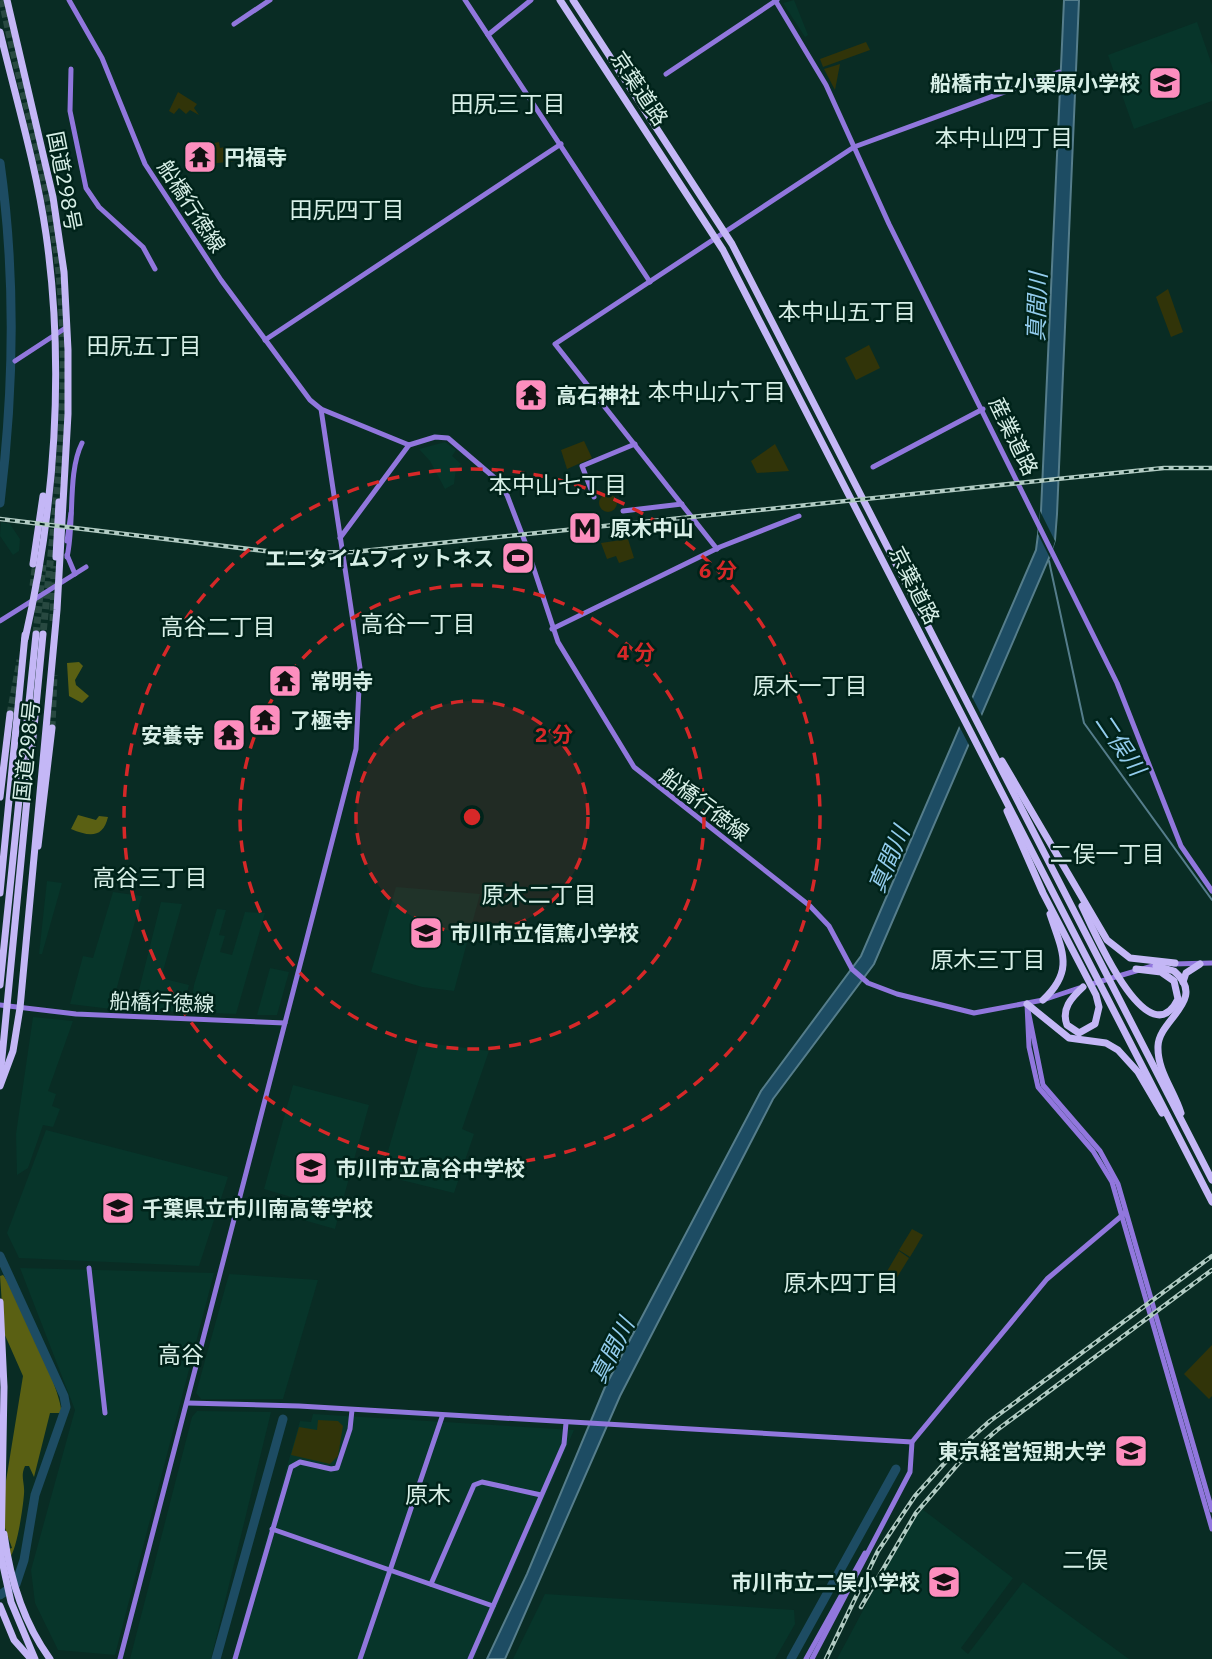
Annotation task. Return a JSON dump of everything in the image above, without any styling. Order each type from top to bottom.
[{"type":"highway","name":"国道298号","points":[[0,1086],[13,1051],[20,1008],[55,626],[57,522],[68,414],[67,327],[53,197],[7,0]]},
{"type":"highway","name":"京葉道路","points":[[560,0],[723,250],[1212,1202]]},
{"type":"highway","name":"京葉道路","points":[[574,0],[732,243],[1212,1180]]},
{"type":"highway","name":"国道298号","points":[[0,32],[40,200],[55,334],[51,450],[25,639],[0,893]]},
{"type":"highway","points":[[0,1079],[7,964],[40,634]]},
{"type":"highway","points":[[0,797],[10,714]]},
{"type":"highway","points":[[31,882],[43,816],[52,728]]},
{"type":"highway","points":[[984,734],[1114,948],[1130,958],[1175,964]]},
{"type":"highway","points":[[999,785],[1043,893],[1065,963],[1061,978],[1043,1000]]},
{"type":"highway","points":[[1047,836],[1129,994],[1150,1013],[1158,1016],[1168,1012],[1178,999],[1174,981],[1161,972],[1136,969]]},
{"type":"highway","points":[[1043,893],[1098,1001],[1095,1024],[1079,1033],[1066,1025],[1064,1013],[1068,1003],[1085,986]]},
{"type":"highway","points":[[0,985],[7,964]]},
{"type":"highway","points":[[1187,1131],[1178,1102],[1163,1074],[1158,1051],[1160,1037],[1184,1004],[1183,982],[1186,973],[1200,964]]},
{"type":"highway","points":[[1152,966],[1174,971],[1183,982]]},
{"type":"highway","points":[[1027,1004],[1069,1038],[1106,1043],[1118,1050],[1138,1072],[1177,1134]]},
{"type":"highway","points":[[0,1302],[5,1387],[0,1545],[5,1580],[15,1613],[36,1659]]},
{"type":"highway","points":[[1,1495],[4,1535],[15,1589],[27,1620],[50,1659]]},
{"type":"highway","points":[[0,1606],[17,1637],[36,1659]]},
{"type":"street","name":"船橋行徳線","points":[[69,0],[102,58],[145,164],[221,280],[310,400],[321,409],[409,445],[442,436],[448,438],[496,479],[507,495],[526,542],[552,629],[579,681],[636,771],[818,913],[829,926],[852,969],[864,980],[897,994],[966,1012],[1043,1000],[1136,969],[1212,963]]},
{"type":"street","points":[[234,24],[270,0]]},
{"type":"street","points":[[465,0],[650,282]]},
{"type":"street","points":[[488,35],[531,0]]},
{"type":"street","points":[[666,74],[776,0]]},
{"type":"street","name":"産業道路","points":[[776,0],[818,70],[928,304],[983,408],[1123,696],[1181,846],[1212,891]]},
{"type":"street","points":[[71,69],[70,111],[86,188],[99,207],[144,247],[155,269]]},
{"type":"street","points":[[717,549],[555,344],[854,147],[1059,72]]},
{"type":"street","points":[[265,340],[561,144]]},
{"type":"street","points":[[15,361],[67,327]]},
{"type":"street","points":[[873,467],[983,408]]},
{"type":"street","points":[[120,1659],[348,785],[358,732],[360,668],[321,409]]},
{"type":"street","points":[[75,574],[67,557],[76,457],[82,443]]},
{"type":"street","points":[[594,497],[582,466],[635,444]]},
{"type":"street","points":[[340,538],[409,445]]},
{"type":"street","points":[[623,511],[682,504]]},
{"type":"street","points":[[552,629],[717,549],[799,516]]},
{"type":"street","points":[[0,621],[86,567],[68,579]]},
{"type":"street","points":[[1027,1004],[1025,1016],[1029,1047],[1038,1087],[1102,1163],[1114,1189],[1212,1510]]},
{"type":"street","name":"船橋行徳線","points":[[0,1005],[105,1016],[285,1023]]},
{"type":"street","points":[[812,1659],[910,1472],[912,1442],[1047,1279],[1123,1215]]},
{"type":"street","points":[[1123,1215],[1212,1529]]},
{"type":"street","points":[[89,1268],[105,1413]]},
{"type":"street","points":[[188,1403],[912,1442]]},
{"type":"street","points":[[235,1659],[293,1464],[303,1462],[331,1469],[340,1465],[352,1410]]},
{"type":"street","points":[[360,1659],[442,1417]]},
{"type":"street","points":[[470,1659],[565,1441],[566,1423]]},
{"type":"street","points":[[431,1584],[474,1485],[482,1482],[541,1495]]},
{"type":"street","points":[[272,1529],[493,1606]]},
{"type":"street","points":[[806,1659],[869,1548]]},
{"type":"shaded area","points":[[794,0],[808,35],[805,37],[783,3]]},
{"type":"shaded area","name":"船橋市立小栗原小学校","points":[[1197,22],[1212,65],[1212,101],[1134,129],[1108,55]]},
{"type":"shaded area","points":[[866,42],[870,50],[823,67],[820,59]]},
{"type":"shaded area","points":[[840,64],[835,90],[824,69]]},
{"type":"shaded area","points":[[178,92],[197,104],[194,108],[199,115],[190,110],[186,114],[179,108],[174,114],[169,111]]},
{"type":"shaded area","points":[[219,142],[220,148],[230,146],[235,161],[210,164],[206,145]]},
{"type":"shaded area","points":[[1168,289],[1183,332],[1171,337],[1156,297]]},
{"type":"shaded area","points":[[869,345],[880,368],[856,380],[845,358]]},
{"type":"shaded area","points":[[584,441],[592,458],[567,469],[561,450]]},
{"type":"shaded area","points":[[445,442],[456,450],[452,456],[461,464],[456,469],[454,484],[445,489],[430,461],[419,449]]},
{"type":"shaded area","points":[[775,444],[789,471],[757,473],[751,461]]},
{"type":"shaded area","points":[[604,494],[612,494],[617,503],[615,510],[604,512],[599,507],[599,499]]},
{"type":"shaded area","points":[[1,522],[10,524],[20,539],[19,551],[13,555],[0,536]]},
{"type":"shaded area","points":[[628,539],[634,558],[619,563],[616,556],[607,559],[601,543]]},
{"type":"shaded area","points":[[47,881],[62,883],[42,954],[39,954]]},
{"type":"shaded area","name":"市川市立信篤小学校","points":[[396,887],[480,894],[454,991],[422,987],[371,972]]},
{"type":"shaded area","points":[[113,892],[142,896],[111,1009],[70,1004],[83,956],[93,958]]},
{"type":"shaded area","points":[[161,902],[182,904],[161,978],[189,985],[182,1012],[134,1010]]},
{"type":"shaded area","points":[[217,909],[226,910],[219,935],[225,936],[220,952],[232,955],[245,912],[265,913],[236,1014],[190,1012],[194,985]]},
{"type":"shaded area","points":[[270,968],[289,972],[277,1015],[257,1015]]},
{"type":"shaded area","points":[[33,1017],[73,1021],[48,1091],[56,1094],[52,1106],[60,1109],[53,1127],[43,1125],[28,1168],[17,1175],[16,1134]]},
{"type":"shaded area","points":[[420,1042],[489,1051],[462,1129],[474,1134],[454,1193],[381,1175]]},
{"type":"shaded area","name":"市川市立高谷中学校","points":[[293,1085],[369,1105],[335,1229],[293,1217],[298,1199],[264,1189]]},
{"type":"shaded area","name":"千葉県立市川南高等学校","points":[[46,1130],[228,1177],[199,1266],[19,1258],[7,1233]]},
{"type":"shaded area","points":[[912,1229],[923,1235],[910,1257],[899,1250]]},
{"type":"shaded area","points":[[899,1251],[909,1258],[896,1279],[886,1273]]},
{"type":"shaded area","points":[[20,1268],[214,1273],[115,1655],[58,1650],[35,1603],[31,1570],[75,1410]]},
{"type":"shaded area","points":[[229,1274],[318,1280],[283,1399],[201,1399],[196,1393]]},
{"type":"shaded area","points":[[1212,1345],[1212,1396],[1209,1399],[1184,1374]]},
{"type":"shaded area","points":[[197,1411],[271,1412],[211,1659],[130,1659],[192,1417]]},
{"type":"shaded area","points":[[313,1414],[574,1430],[474,1659],[232,1659],[300,1421],[311,1422]]},
{"type":"shaded area","points":[[318,1420],[338,1421],[343,1426],[338,1456],[330,1464],[291,1455],[299,1427],[317,1430]]},
{"type":"shaded area","points":[[922,1509],[1013,1578],[961,1648],[968,1654],[1023,1582],[1129,1659],[837,1659],[898,1545]]},
{"type":"shaded area","points":[[545,1594],[794,1610],[795,1624],[775,1659],[513,1659]]},
{"type":"green space","points":[[79,662],[83,666],[75,680],[76,685],[89,696],[82,703],[69,696],[67,663]]},
{"type":"green space","points":[[78,815],[96,820],[99,816],[108,817],[103,829],[90,834],[71,829]]},
{"type":"green space","points":[[3,1275],[38,1344],[56,1388],[61,1413],[50,1413],[34,1477],[29,1466],[25,1466],[21,1518],[15,1547],[9,1559],[8,1549],[12,1548],[5,1528],[5,1487],[23,1376],[4,1333],[0,1276]]},
{"type":"water","points":[[1064,0],[1079,0],[1057,514],[1055,540],[1049,558],[874,964],[773,1099],[620,1396],[505,1659],[487,1659],[527,1574],[605,1387],[761,1091],[861,956],[1036,550],[1041,511]]},
{"type":"pier","points":[[1040,511],[1055,541],[1050,558],[1038,534]]},
{"type":"pier","points":[[970,693],[984,720],[971,749],[957,722]]},
{"type":"waterway","points":[[0,163],[11,290],[8,418],[0,503]]},
{"type":"waterway","name":"二俣川","points":[[1049,561],[1084,723],[1212,900]]},
{"type":"waterway","points":[[0,1256],[64,1396],[66,1407],[35,1495],[24,1560],[16,1584],[0,1595]]},
{"type":"waterway","points":[[216,1659],[283,1419]]},
{"type":"waterway","points":[[791,1659],[896,1469]]},
{"type":"tunnel","points":[[2,0],[50,213],[63,329],[62,416],[43,634]]},
{"type":"tunnel","points":[[33,586],[36,560]]},
{"type":"tunnel","points":[[36,634],[43,565]]},
{"type":"tunnel","points":[[53,621],[54,566]]},
{"type":"tunnel","points":[[10,714],[20,660]]},
{"type":"tunnel","points":[[52,728],[54,675]]},
{"type":"railway","points":[[0,519],[282,553],[353,552],[1164,468],[1212,468]]},
{"type":"railway","points":[[826,1659],[878,1551],[915,1496],[951,1456],[990,1421],[1212,1256]]},
{"type":"railway","points":[[861,1607],[916,1513],[959,1463],[997,1430],[1212,1270]]},
{"type":"place","name":"船橋市立小栗原小学校","points":[[1165,83]]},
{"type":"place","name":"円福寺","points":[[200,157]]},
{"type":"place","name":"高石神社","points":[[531,395]]},
{"type":"place","name":"原木中山","points":[[585,528]]},
{"type":"place","name":"エニタイムフィットネス","points":[[518,558]]},
{"type":"place","name":"常明寺","points":[[285,681]]},
{"type":"place","name":"了極寺","points":[[265,720]]},
{"type":"place","name":"安養寺","points":[[229,735]]},
{"type":"place","name":"市川市立信篤小学校","points":[[426,933]]},
{"type":"place","name":"市川市立高谷中学校","points":[[311,1168]]},
{"type":"place","name":"千葉県立市川南高等学校","points":[[118,1208]]},
{"type":"place","name":"東京経営短期大学","points":[[1131,1451]]},
{"type":"place","name":"市川市立二俣小学校","points":[[944,1582]]},
{"type":"district","name":"田尻三丁目","points":[[508,103]]},
{"type":"district","name":"本中山四丁目","points":[[1004,137]]},
{"type":"district","name":"田尻四丁目","points":[[347,209]]},
{"type":"district","name":"本中山五丁目","points":[[847,311]]},
{"type":"district","name":"田尻五丁目","points":[[144,345]]},
{"type":"district","name":"本中山六丁目","points":[[717,391]]},
{"type":"district","name":"本中山七丁目","points":[[558,484]]},
{"type":"district","name":"高谷一丁目","points":[[418,623]]},
{"type":"district","name":"高谷二丁目","points":[[218,626]]},
{"type":"district","name":"原木一丁目","points":[[810,685]]},
{"type":"district","name":"二俣一丁目","points":[[1107,853]]},
{"type":"district","name":"高谷三丁目","points":[[150,877]]},
{"type":"district","name":"原木二丁目","points":[[539,894]]},
{"type":"district","name":"原木三丁目","points":[[988,959]]},
{"type":"district","name":"原木四丁目","points":[[841,1282]]},
{"type":"district","name":"高谷","points":[[181,1354]]},
{"type":"district","name":"原木","points":[[428,1494]]},
{"type":"district","name":"二俣","points":[[1085,1559]]},
{"type":"water label","name":"真間川","points":[[1036,307]]},
{"type":"water label","name":"真間川","points":[[888,859]]},
{"type":"water label","name":"真間川","points":[[611,1350]]}]
